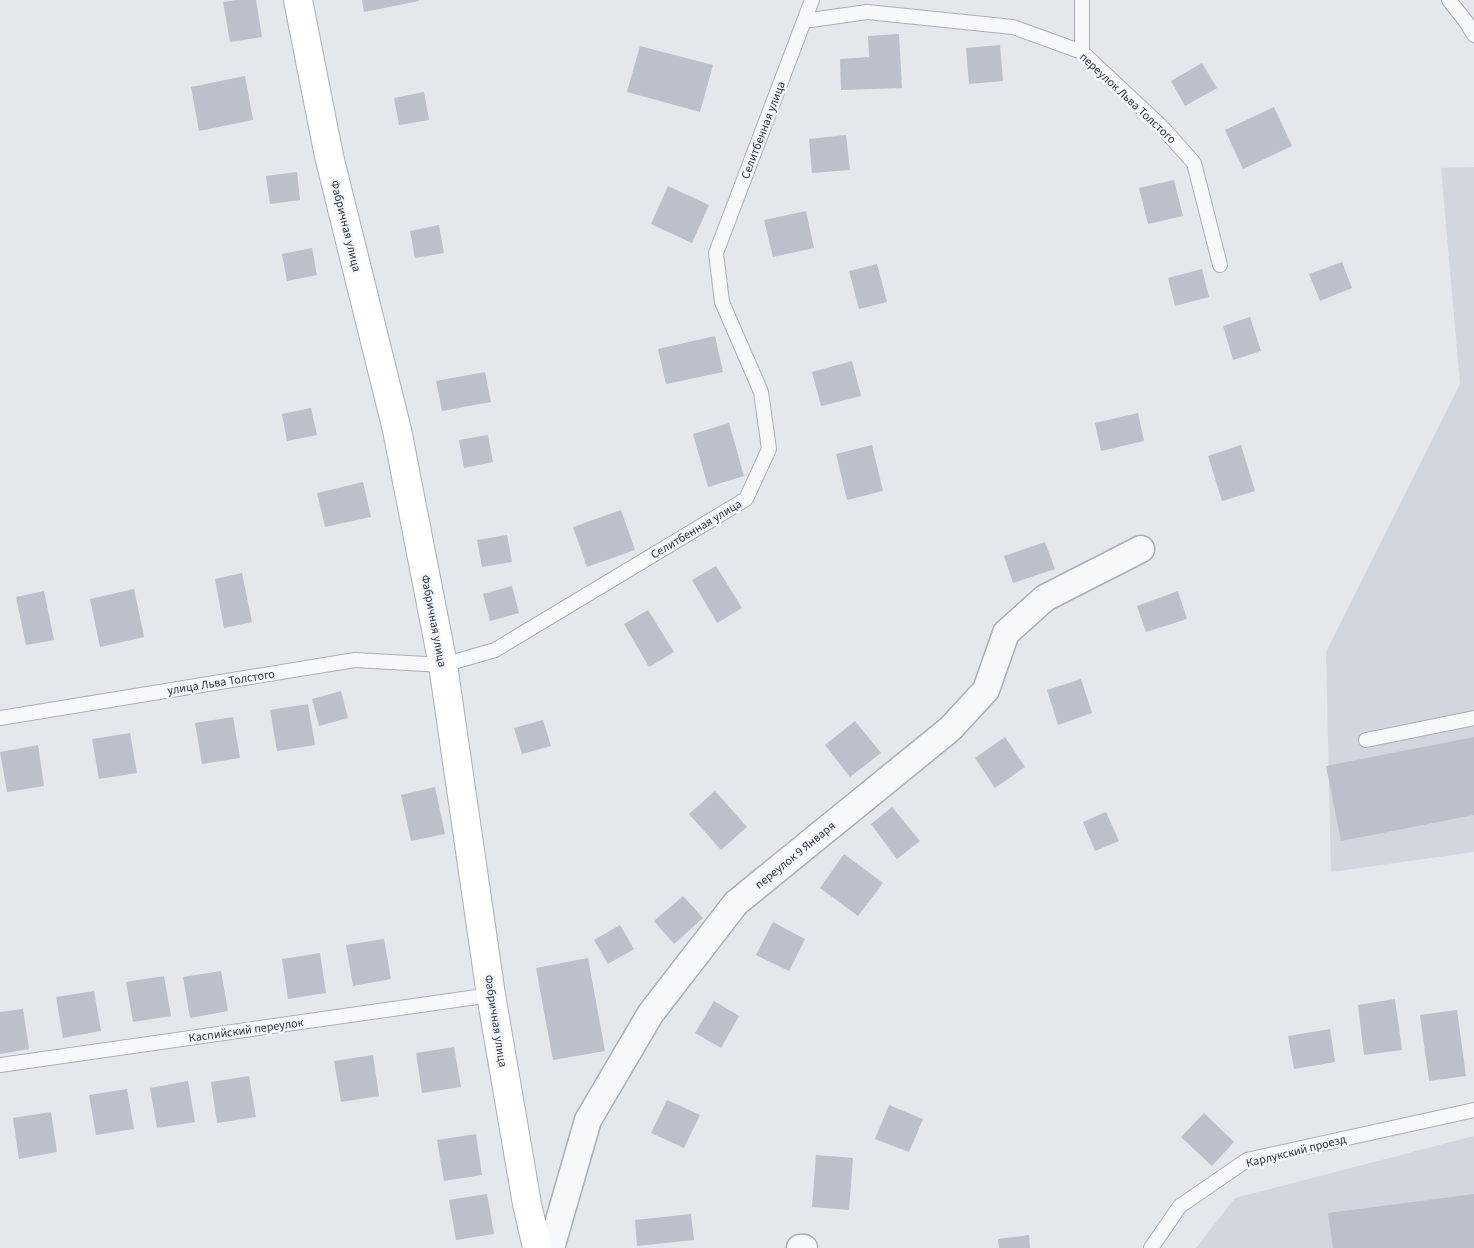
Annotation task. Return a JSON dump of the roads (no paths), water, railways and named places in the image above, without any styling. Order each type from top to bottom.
[{"type":"street","name":"Фабричная улица","points":[[298,0],[329,156],[397,430],[443,665],[492,995],[527,1204],[537,1248]]},
{"type":"street","name":"переулок 9 Января","points":[[551,1248],[588,1120],[651,1013],[736,903],[950,729],[986,690],[1006,633],[1045,598],[1140,549]]},
{"type":"lane","name":"Селитбенная улица","points":[[443,665],[495,650],[746,499],[769,449],[761,392],[722,302],[716,253],[812,0]]},
{"type":"lane","points":[[1082,0],[1082,52]]},
{"type":"lane","points":[[1450,0],[1474,35]]},
{"type":"lane","name":"переулок Льва Толстого","points":[[804,21],[867,12],[1013,28],[1082,52],[1162,127],[1194,163],[1220,264]]},
{"type":"lane","name":"улица Льва Толстого","points":[[0,718],[354,660],[443,665]]},
{"type":"lane","points":[[1366,740],[1474,718]]},
{"type":"lane","name":"Каспийский переулок","points":[[0,1065],[492,995]]},
{"type":"lane","name":"Карлукский проезд","points":[[1151,1248],[1180,1206],[1247,1160],[1474,1110]]}]
